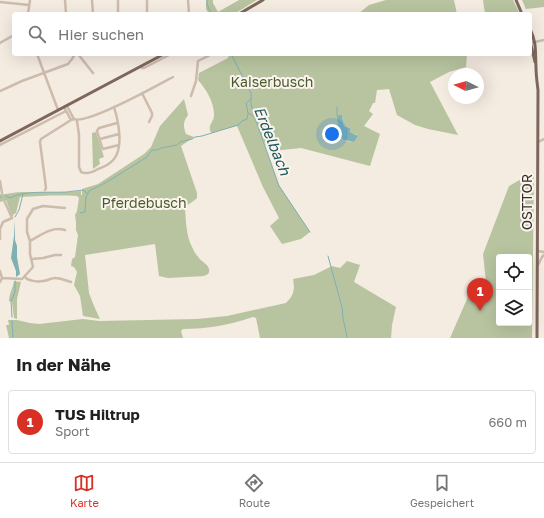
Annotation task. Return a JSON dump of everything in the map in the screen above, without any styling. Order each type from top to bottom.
[{"type":"main road","points":[[242,12],[263,0]]},
{"type":"main road","points":[[516,0],[521,12]]},
{"type":"main road","name":"OSTTOR","points":[[532,34],[535,42],[538,90],[537,338]]},
{"type":"main road","name":"OSTTOR","points":[[532,50],[536,65]]},
{"type":"main road","points":[[0,141],[160,56]]},
{"type":"street","points":[[28,12],[30,0]]},
{"type":"street","points":[[65,0],[66,12]]},
{"type":"street","points":[[92,0],[93,12]]},
{"type":"street","points":[[118,0],[118,12]]},
{"type":"street","points":[[147,0],[147,12]]},
{"type":"street","points":[[188,0],[189,12]]},
{"type":"street","points":[[0,2],[29,6]]},
{"type":"street","points":[[0,43],[12,36]]},
{"type":"street","points":[[535,42],[544,40]]},
{"type":"street","points":[[38,56],[58,110]]},
{"type":"street","points":[[0,91],[68,64],[74,56]]},
{"type":"street","points":[[78,56],[93,74]]},
{"type":"street","points":[[141,66],[144,68],[167,56]]},
{"type":"street","points":[[191,96],[196,81],[198,61],[208,56]]},
{"type":"street","points":[[46,190],[40,142],[41,139],[74,120],[96,115],[126,102],[173,77]]},
{"type":"street","points":[[142,94],[152,113],[149,122]]},
{"type":"street","points":[[65,106],[66,111],[74,120]]},
{"type":"street","points":[[65,106],[74,120],[79,135],[78,164],[79,170],[84,174],[90,173],[110,163],[116,156],[120,145],[114,106]]},
{"type":"street","points":[[0,145],[66,111]]},
{"type":"street","points":[[117,124],[98,129],[97,131],[103,149],[120,145]]},
{"type":"street","points":[[100,140],[119,134]]},
{"type":"street","points":[[538,142],[544,139]]},
{"type":"street","points":[[0,180],[2,193]]},
{"type":"street","points":[[0,239],[0,229],[4,221],[12,218],[4,200]]},
{"type":"street","points":[[2,278],[22,279],[33,267],[30,254],[30,241],[27,232],[27,219],[33,209],[43,206],[65,208]]},
{"type":"street","points":[[30,241],[50,230],[65,230]]},
{"type":"street","points":[[537,265],[544,253],[538,251]]},
{"type":"street","points":[[32,259],[61,255]]},
{"type":"street","points":[[0,271],[2,278],[0,282]]},
{"type":"street","points":[[25,277],[27,280],[42,282],[53,278],[71,282]]},
{"type":"green space","points":[[206,0],[213,0],[218,12],[208,12],[206,9]]},
{"type":"green space","points":[[239,0],[257,0],[237,12],[218,12]]},
{"type":"green space","points":[[386,0],[454,0],[457,12],[360,12],[369,5]]},
{"type":"green space","points":[[483,0],[513,0],[519,12],[485,12]]},
{"type":"green space","points":[[522,0],[544,0],[544,7],[526,9]]},
{"type":"green space","name":"Kaiserbusch","points":[[228,56],[467,56],[466,67],[448,68],[448,73],[430,82],[458,135],[415,125],[397,115],[389,89],[377,90],[375,103],[373,103],[369,111],[373,114],[364,126],[380,134],[370,166],[301,148],[272,151],[265,144],[262,138],[279,185],[310,232],[301,239],[282,244],[270,226],[279,218],[263,187],[237,126],[211,133],[210,125],[214,118],[213,105],[204,87],[198,80],[199,73],[228,58]],"holes":[[[342,116],[344,126],[350,128],[350,132],[357,135],[354,142],[346,141],[337,131],[337,120],[339,117]]]},
{"type":"green space","name":"Pferdebusch","points":[[184,99],[188,115],[184,122],[184,129],[186,134],[194,137],[181,146],[197,193],[197,198],[185,208],[187,228],[192,247],[198,257],[208,267],[209,273],[204,276],[168,278],[159,276],[155,244],[85,255],[89,293],[100,319],[83,316],[80,296],[74,285],[77,272],[74,267],[71,266],[72,259],[75,257],[78,235],[76,230],[75,215],[79,198],[77,196],[20,197],[16,213],[12,217],[6,200],[0,202],[0,194],[81,191],[82,195],[82,189],[98,184],[144,154],[151,147],[160,126]]},
{"type":"green space","points":[[96,132],[104,157],[99,159],[100,164],[93,169],[92,133]]},
{"type":"green space","points":[[534,172],[532,338],[450,338],[467,299],[469,288],[486,282],[483,254],[509,186]]},
{"type":"green space","points":[[347,261],[360,265],[354,282],[396,307],[391,338],[260,338],[256,318],[253,317],[218,326],[183,329],[181,331],[183,338],[9,338],[6,325],[9,325],[8,320],[39,324],[83,319],[99,321],[197,319],[227,316],[286,303],[293,292],[293,279],[314,275],[332,266],[340,268]]},
{"type":"green space","points":[[14,281],[21,282],[17,299],[17,319],[14,318],[12,302],[9,301]]},
{"type":"water","points":[[339,115],[342,116],[344,126],[350,128],[350,132],[358,136],[354,142],[344,140],[337,133],[337,120]]},
{"type":"water","points":[[15,220],[15,240],[20,274],[16,277],[16,271],[11,258]]},
{"type":"waterway","name":"Erdelbach","points":[[207,0],[210,12]]},
{"type":"waterway","name":"Erdelbach","points":[[232,56],[251,93],[251,99],[246,103],[248,113],[255,118],[279,186],[310,232]]},
{"type":"waterway","points":[[251,99],[253,112]]},
{"type":"waterway","points":[[337,107],[338,119]]},
{"type":"waterway","points":[[80,213],[85,212],[86,197],[89,191],[107,182],[147,157],[152,150],[177,145],[180,142],[195,137],[238,125],[247,119],[248,114]]},
{"type":"waterway","points":[[6,196],[10,198],[16,195],[30,193],[83,190],[87,193]]},
{"type":"waterway","points":[[15,217],[19,210],[23,194]]},
{"type":"waterway","name":"Erdelbach","points":[[328,256],[342,307],[347,337]]},
{"type":"waterway","points":[[12,317],[11,301],[15,292],[15,281]]},
{"type":"waterway","points":[[12,321],[13,338]]},
{"type":"place","name":"TUS Hiltrup","points":[[480,311]]}]
